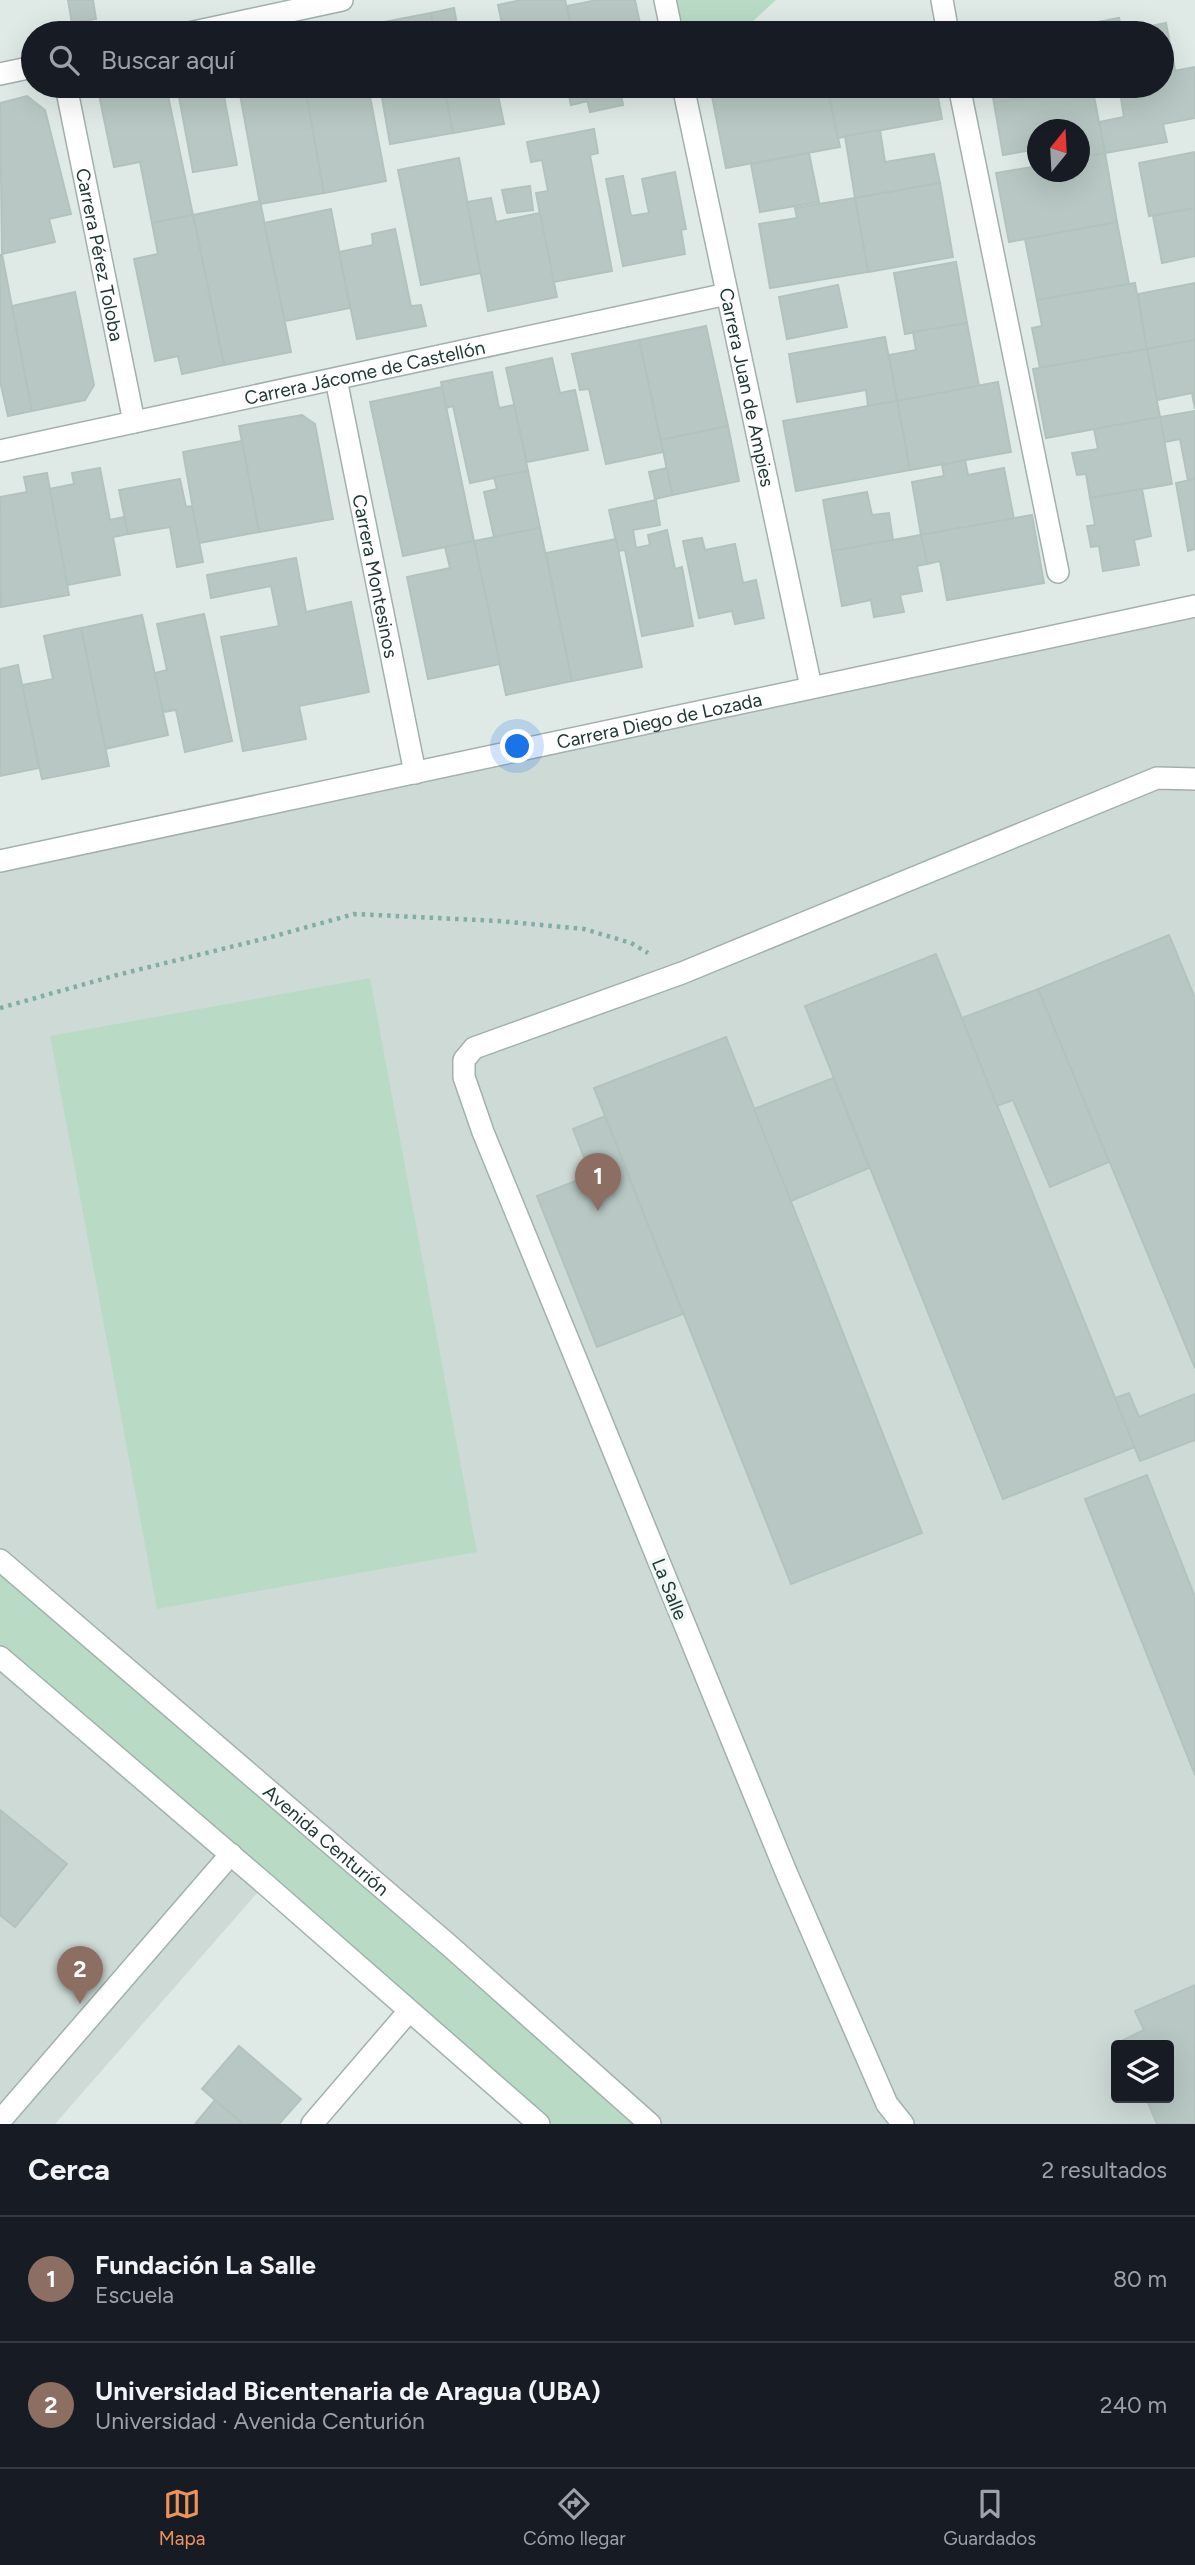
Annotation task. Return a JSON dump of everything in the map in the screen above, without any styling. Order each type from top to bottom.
[{"type":"street","points":[[222,21],[254,9],[342,0]]},
{"type":"street","points":[[665,0],[669,21]]},
{"type":"street","points":[[942,0],[946,21]]},
{"type":"street","points":[[0,74],[21,70]]},
{"type":"street","name":"Carrera Pérez Toloba","points":[[68,98],[134,422]]},
{"type":"street","name":"Carrera Juan de Ampies","points":[[686,98],[811,687]]},
{"type":"street","points":[[961,98],[1058,572]]},
{"type":"street","name":"Carrera Jácome de Castellón","points":[[0,452],[727,294]]},
{"type":"street","name":"Carrera Montesinos","points":[[337,379],[415,773]]},
{"type":"street","name":"Carrera Diego de Lozada","points":[[0,861],[1195,606]]},
{"type":"street","points":[[681,973],[1157,778],[1195,779]]},
{"type":"street","name":"La Salle","points":[[681,973],[474,1048],[464,1060],[464,1077],[483,1132],[786,1872],[887,2104],[903,2124]]},
{"type":"street","name":"Avenida Centurión","points":[[0,1560],[451,1947],[650,2124]]},
{"type":"street","points":[[0,1657],[231,1854],[539,2124]]},
{"type":"street","points":[[0,2120],[231,1854]]},
{"type":"street","points":[[313,2124],[409,2011]]},
{"type":"path","points":[[0,1008],[354,914],[499,921],[584,929],[631,943],[681,973]]},
{"type":"shaded area","points":[[1195,606],[1195,2124],[650,2124],[0,1560],[0,861]]},
{"type":"shaded area","points":[[0,1657],[265,1884],[55,2124],[0,2124]]},
{"type":"green space","points":[[665,0],[776,0],[753,21],[669,21]]},
{"type":"green space","points":[[370,978],[477,1552],[157,1609],[50,1036]]},
{"type":"green space","points":[[0,1560],[650,2124],[539,2124],[0,1657]]},
{"type":"building","points":[[68,0],[93,0],[96,19],[72,21]]},
{"type":"building","points":[[521,0],[565,0],[570,21],[501,21],[498,5]]},
{"type":"building","points":[[597,0],[635,0],[639,21],[570,21],[567,6]]},
{"type":"building","points":[[454,8],[456,21],[432,21],[431,13]]},
{"type":"building","points":[[431,13],[432,21],[389,21]]},
{"type":"building","points":[[1195,67],[1195,118],[1163,124],[1167,142],[1105,153],[1099,122],[1124,117],[1121,98],[1174,98],[1174,71]]},
{"type":"building","points":[[30,98],[45,110],[71,214],[49,219],[55,242],[2,254],[0,103]]},
{"type":"building","points":[[100,98],[169,98],[193,215],[152,223],[140,162],[114,167]]},
{"type":"building","points":[[179,98],[224,98],[237,165],[193,172]]},
{"type":"building","points":[[241,98],[307,98],[324,193],[260,204]]},
{"type":"building","points":[[307,98],[370,98],[386,181],[324,193]]},
{"type":"building","points":[[382,98],[446,98],[453,133],[390,144]]},
{"type":"building","points":[[446,98],[499,98],[504,124],[453,133]]},
{"type":"building","points":[[570,98],[587,98],[588,101],[571,105]]},
{"type":"building","points":[[587,98],[622,98],[623,105],[590,112]]},
{"type":"building","points":[[712,98],[830,98],[840,147],[726,168]]},
{"type":"building","points":[[830,98],[938,98],[942,119],[838,138]]},
{"type":"building","points":[[993,98],[1022,98],[994,103]]},
{"type":"building","points":[[1023,98],[1094,98],[1105,153],[1090,156],[1090,119],[1027,119],[1027,151],[1003,155],[994,103]]},
{"type":"building","points":[[594,129],[598,153],[590,155],[612,271],[553,282],[536,193],[548,191],[542,160],[531,162],[527,142]]},
{"type":"building","points":[[880,130],[885,162],[934,154],[940,183],[855,198],[845,136]]},
{"type":"building","points":[[1195,152],[1195,208],[1149,216],[1139,163]]},
{"type":"building","points":[[809,153],[819,202],[760,212],[751,164]]},
{"type":"building","points":[[1105,153],[1117,222],[1009,242],[996,173],[1027,168],[1027,182],[1090,182],[1090,156]]},
{"type":"building","points":[[459,158],[481,273],[421,285],[398,170]]},
{"type":"building","points":[[675,172],[686,229],[681,230],[685,254],[623,266],[606,179],[623,176],[631,216],[649,213],[642,179]]},
{"type":"building","points":[[940,183],[953,257],[868,272],[855,198]]},
{"type":"building","points":[[530,186],[533,210],[507,213],[502,190]]},
{"type":"building","points":[[491,198],[496,222],[540,213],[557,297],[488,311],[467,202]]},
{"type":"building","points":[[855,198],[868,272],[770,288],[759,224],[797,218],[795,208]]},
{"type":"building","points":[[260,201],[291,352],[224,365],[193,215]]},
{"type":"building","points":[[1195,208],[1195,256],[1162,263],[1153,216]]},
{"type":"building","points":[[331,209],[350,308],[285,321],[264,223]]},
{"type":"building","points":[[193,215],[224,365],[182,374],[178,356],[155,361],[134,259],[158,254],[152,223]]},
{"type":"building","points":[[1117,222],[1129,284],[1037,300],[1025,239]]},
{"type":"building","points":[[395,229],[411,306],[421,305],[426,326],[357,339],[339,252],[373,245],[372,234]]},
{"type":"building","points":[[2,254],[32,411],[8,416],[0,381]]},
{"type":"building","points":[[956,262],[967,323],[905,334],[894,273]]},
{"type":"building","points":[[1135,283],[1147,349],[1040,368],[1032,328],[1042,326],[1037,300]]},
{"type":"building","points":[[1195,283],[1195,340],[1147,349],[1138,294]]},
{"type":"building","points":[[838,285],[847,327],[787,339],[779,297]]},
{"type":"building","points":[[75,292],[94,385],[85,400],[32,411],[12,306]]},
{"type":"building","points":[[967,323],[979,386],[897,401],[889,355],[916,350],[913,332]]},
{"type":"building","points":[[706,326],[728,426],[661,440],[639,340]]},
{"type":"building","points":[[885,337],[897,401],[868,406],[866,390],[797,402],[789,354]]},
{"type":"building","points":[[639,340],[663,452],[606,464],[589,389],[580,390],[572,354]]},
{"type":"building","points":[[1195,340],[1195,409],[1192,393],[1157,400],[1147,349]]},
{"type":"building","points":[[1147,349],[1160,417],[1046,438],[1033,369]]},
{"type":"building","points":[[552,358],[560,393],[575,390],[588,450],[527,462],[506,368]]},
{"type":"building","points":[[492,372],[499,408],[514,405],[528,471],[470,483],[453,406],[446,408],[441,382]]},
{"type":"building","points":[[998,382],[1011,452],[910,470],[897,401]]},
{"type":"building","points":[[442,387],[474,541],[403,556],[370,402]]},
{"type":"building","points":[[897,401],[910,470],[796,491],[783,421]]},
{"type":"building","points":[[1195,411],[1195,479],[1188,481],[1180,439],[1165,442],[1160,417]]},
{"type":"building","points":[[302,415],[315,424],[333,519],[259,532],[239,426]]},
{"type":"building","points":[[1160,417],[1172,484],[1090,498],[1086,474],[1077,475],[1072,453],[1098,449],[1094,429]]},
{"type":"building","points":[[728,426],[739,481],[672,495],[661,440]]},
{"type":"building","points":[[242,441],[259,532],[199,543],[183,452]]},
{"type":"building","points":[[965,460],[968,475],[1004,468],[1014,519],[921,535],[912,482],[944,476],[942,465]]},
{"type":"building","points":[[100,468],[110,520],[124,517],[128,534],[113,537],[120,575],[67,585],[49,489],[74,484],[72,473]]},
{"type":"building","points":[[667,468],[672,495],[655,499],[649,472]]},
{"type":"building","points":[[528,471],[540,528],[494,537],[484,492],[497,489],[494,477]]},
{"type":"building","points":[[47,473],[69,595],[1,607],[0,497],[27,492],[24,477]]},
{"type":"building","points":[[180,479],[186,507],[192,506],[203,562],[177,567],[170,527],[128,534],[119,490]]},
{"type":"building","points":[[1195,479],[1195,549],[1188,551],[1176,483]]},
{"type":"building","points":[[1142,489],[1151,536],[1134,540],[1139,565],[1103,571],[1099,546],[1091,547],[1087,526],[1095,525],[1090,498]]},
{"type":"building","points":[[867,492],[872,515],[889,513],[893,540],[832,551],[823,500]]},
{"type":"building","points":[[656,500],[660,525],[633,530],[636,548],[650,545],[648,535],[667,530],[675,569],[682,567],[693,626],[642,636],[625,550],[618,551],[609,510]]},
{"type":"building","points":[[1032,515],[1044,583],[947,600],[940,561],[927,564],[921,535]]},
{"type":"building","points":[[540,528],[572,681],[506,695],[474,541]]},
{"type":"building","points":[[921,535],[927,564],[917,566],[922,591],[900,595],[904,612],[874,617],[871,600],[842,606],[832,551]]},
{"type":"building","points":[[702,538],[705,550],[735,544],[743,583],[756,580],[764,618],[735,624],[732,611],[699,618],[683,541]]},
{"type":"building","points":[[616,539],[642,667],[572,681],[546,553]]},
{"type":"building","points":[[474,541],[500,664],[428,679],[407,577],[450,568],[445,547]]},
{"type":"building","points":[[296,558],[306,612],[351,602],[369,692],[299,706],[306,739],[243,751],[221,637],[279,626],[271,586],[211,598],[207,575]]},
{"type":"building","points":[[204,614],[232,741],[185,752],[176,710],[163,712],[155,673],[167,670],[157,624]]},
{"type":"building","points":[[142,615],[168,735],[105,749],[81,628]]},
{"type":"building","points":[[81,628],[109,766],[42,779],[22,685],[53,679],[44,636]]},
{"type":"building","points":[[18,665],[39,768],[0,776],[0,669]]},
{"type":"building","points":[[1169,935],[1195,998],[1195,1368],[1038,989]]},
{"type":"building","points":[[936,954],[1135,1447],[1003,1499],[805,1006]]},
{"type":"building","points":[[1038,989],[1109,1162],[1050,1187],[1013,1100],[997,1106],[962,1018]]},
{"type":"building","points":[[726,1037],[922,1533],[791,1584],[594,1088]]},
{"type":"building","points":[[833,1078],[869,1168],[791,1201],[754,1109]]},
{"type":"building","points":[[605,1116],[683,1314],[597,1347],[537,1196],[591,1175],[573,1129]]},
{"type":"building","points":[[1129,1393],[1139,1417],[1195,1394],[1195,1440],[1140,1461],[1115,1398]]},
{"type":"building","points":[[1147,1475],[1195,1597],[1195,1775],[1085,1499]]},
{"type":"building","points":[[0,1810],[67,1864],[15,1927],[0,1915]]},
{"type":"building","points":[[1195,1985],[1195,2124],[1157,2124],[1148,2103],[1174,2103],[1174,2040],[1123,2040],[1144,2030],[1135,2011]]},
{"type":"building","points":[[239,2046],[301,2099],[279,2124],[243,2124],[202,2089]]},
{"type":"building","points":[[215,2100],[243,2124],[195,2124]]},
{"type":"place","name":"Fundación La Salle","points":[[598,1211]]},
{"type":"place","name":"Universidad Bicentenaria de Aragua (UBA)","points":[[80,2004]]}]
